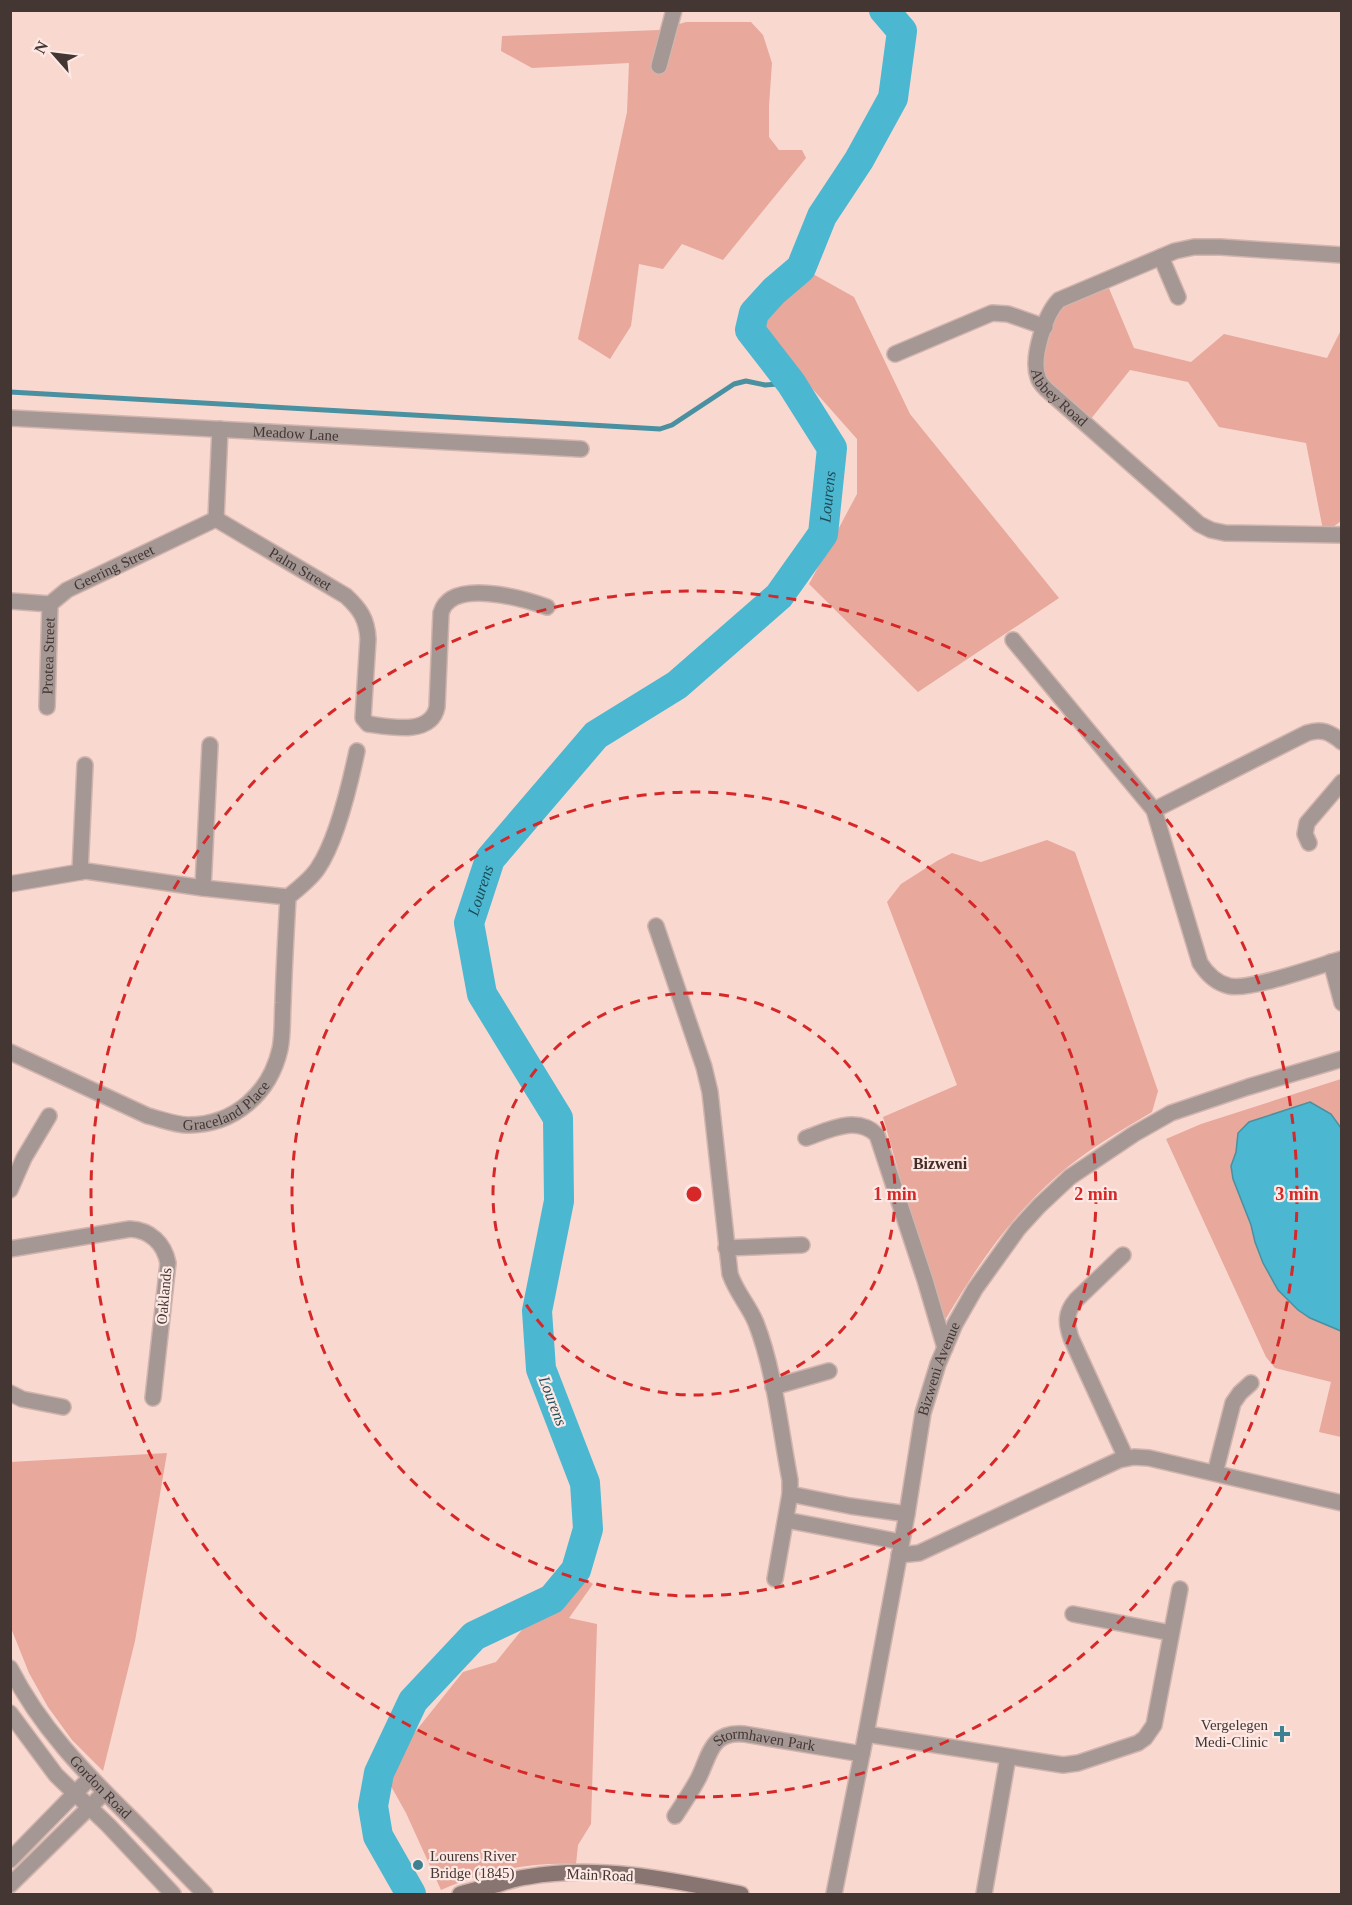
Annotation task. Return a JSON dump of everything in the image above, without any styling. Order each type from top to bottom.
[{"type":"main road","name":"Main Road","points":[[463,1893],[526,1877],[584,1872],[617,1873],[693,1884],[741,1894]]},
{"type":"street","points":[[660,66],[674,10]]},
{"type":"street","name":"Abbey Road","points":[[1341,255],[1211,247],[1184,248],[1161,256],[1059,300],[1049,313],[1037,350],[1036,362],[1038,379],[1041,384],[1199,524],[1225,533],[1341,535]]},
{"type":"street","points":[[1161,256],[1178,297]]},
{"type":"street","points":[[895,354],[992,313],[1008,314],[1045,327]]},
{"type":"street","name":"Meadow Lane","points":[[10,418],[581,449]]},
{"type":"street","points":[[216,519],[220,429]]},
{"type":"street","name":"Geering Street","points":[[50,604],[67,590],[216,519]]},
{"type":"street","name":"Palm Street","points":[[216,519],[346,596],[357,606],[364,616],[368,639],[364,721],[372,724],[416,727],[425,725],[434,717],[437,707],[441,613],[449,599],[459,595],[502,595],[547,607]]},
{"type":"street","points":[[10,602],[50,604]]},
{"type":"street","name":"Protea Street","points":[[47,707],[50,604]]},
{"type":"street","points":[[1013,640],[1154,810],[1200,963],[1209,975],[1222,984],[1247,986],[1336,960],[1341,1003]]},
{"type":"street","points":[[1154,810],[1307,733],[1323,730],[1333,734],[1341,742]]},
{"type":"street","points":[[203,888],[210,745]]},
{"type":"street","points":[[10,884],[86,871],[203,888],[288,897],[308,880],[324,859],[352,776],[357,751]]},
{"type":"street","points":[[80,872],[85,765]]},
{"type":"street","points":[[1309,843],[1305,834],[1307,823],[1341,782]]},
{"type":"street","name":"Graceland Place","points":[[10,1052],[148,1116],[168,1122],[189,1125],[207,1122],[228,1117],[243,1109],[269,1078],[281,1047],[288,897]]},
{"type":"street","points":[[656,926],[704,1067],[710,1092],[730,1274],[734,1286],[756,1323],[773,1387],[790,1480],[790,1494],[775,1580]]},
{"type":"street","name":"Bizweni Avenue","points":[[834,1894],[907,1514],[923,1413],[938,1364],[975,1289],[994,1260],[1032,1214],[1071,1177],[1134,1134],[1171,1113],[1341,1059]]},
{"type":"street","points":[[10,1190],[24,1158],[49,1116]]},
{"type":"street","points":[[806,1138],[840,1126],[851,1125],[871,1129],[877,1135],[945,1348]]},
{"type":"street","name":"Oaklands","points":[[10,1250],[130,1229],[140,1230],[157,1240],[166,1254],[168,1263],[153,1398]]},
{"type":"street","points":[[726,1248],[802,1245]]},
{"type":"street","points":[[1123,1255],[1076,1300],[1071,1306],[1067,1320],[1071,1338],[1126,1458]]},
{"type":"street","points":[[773,1387],[829,1371]]},
{"type":"street","points":[[1215,1473],[1233,1403],[1251,1383]]},
{"type":"street","points":[[10,1393],[21,1399],[63,1407]]},
{"type":"street","points":[[786,1520],[919,1553],[1134,1456],[1341,1503]]},
{"type":"street","points":[[790,1494],[907,1514]]},
{"type":"street","points":[[866,1734],[1055,1765],[1070,1765],[1138,1743],[1145,1738],[1154,1725],[1180,1589]]},
{"type":"street","points":[[1073,1614],[1171,1633]]},
{"type":"street","name":"Gordon Road","points":[[10,1668],[38,1716],[63,1748],[104,1793],[205,1894]]},
{"type":"street","name":"Gordon Road","points":[[10,1713],[36,1750],[74,1794],[109,1826],[173,1894]]},
{"type":"street","name":"Stormhaven Park","points":[[675,1816],[698,1779],[714,1744],[726,1735],[744,1734],[862,1754]]},
{"type":"street","points":[[984,1894],[1008,1757]]},
{"type":"street","points":[[10,1860],[90,1778]]},
{"type":"street","points":[[10,1885],[104,1793]]},
{"type":"shaded area","points":[[686,22],[751,22],[763,35],[772,63],[769,137],[779,150],[802,150],[806,158],[723,260],[682,244],[663,269],[639,264],[631,326],[610,359],[578,339],[627,112],[629,63],[532,68],[501,51],[502,36],[659,30]]},
{"type":"shaded area","points":[[813,274],[854,297],[910,414],[1059,598],[918,692],[809,584],[857,494],[857,439],[771,342],[760,324],[785,294]]},
{"type":"shaded area","points":[[1108,286],[1134,348],[1191,362],[1224,334],[1327,358],[1341,330],[1341,521],[1323,530],[1306,443],[1219,427],[1188,382],[1130,370],[1090,420],[1047,381],[1041,359],[1055,317],[1063,306]]},
{"type":"shaded area","points":[[1047,840],[1075,852],[1158,1091],[1152,1112],[1079,1158],[1024,1209],[982,1262],[945,1320],[940,1318],[883,1117],[957,1085],[887,902],[901,884],[952,853],[981,862]]},
{"type":"shaded area","points":[[1341,1079],[1341,1128],[1331,1114],[1310,1102],[1238,1134],[1236,1152],[1231,1166],[1233,1179],[1251,1225],[1255,1242],[1278,1290],[1298,1310],[1310,1318],[1341,1331],[1341,1437],[1319,1432],[1331,1382],[1275,1368],[1266,1357],[1166,1139],[1201,1124]]},
{"type":"shaded area","points":[[167,1453],[135,1641],[103,1771],[72,1740],[48,1707],[29,1673],[11,1628],[11,1462]]},
{"type":"shaded area","points":[[577,1573],[593,1584],[569,1618],[597,1624],[591,1824],[578,1845],[576,1864],[507,1869],[441,1890],[406,1813],[387,1779],[395,1757],[463,1672],[496,1662],[525,1626],[555,1605]]},
{"type":"water","points":[[1310,1102],[1331,1114],[1341,1128],[1341,1331],[1310,1318],[1298,1310],[1278,1290],[1263,1263],[1255,1242],[1251,1225],[1233,1179],[1231,1166],[1236,1152],[1238,1133],[1249,1122]]},
{"type":"waterway","name":"Lourens","points":[[411,1894],[378,1836],[373,1806],[379,1773],[413,1701],[474,1636],[552,1599],[576,1570],[588,1529],[585,1483],[541,1369],[537,1311],[559,1201],[558,1118],[482,994],[469,923],[490,859],[596,735],[677,685],[779,596],[823,534],[832,448],[791,383],[750,330],[754,313],[774,291],[801,268],[822,216],[859,160],[893,98],[902,31],[884,10]]},
{"type":"waterway","points":[[10,392],[660,429],[672,425],[734,384],[746,381],[765,385],[791,383]]},
{"type":"place","name":"Vergelegen Medi-Clinic","points":[[1282,1734]]},
{"type":"place","name":"Lourens River Bridge (1845)","points":[[418,1865]]},
{"type":"district","name":"Bizweni","points":[[940,1163]]}]
